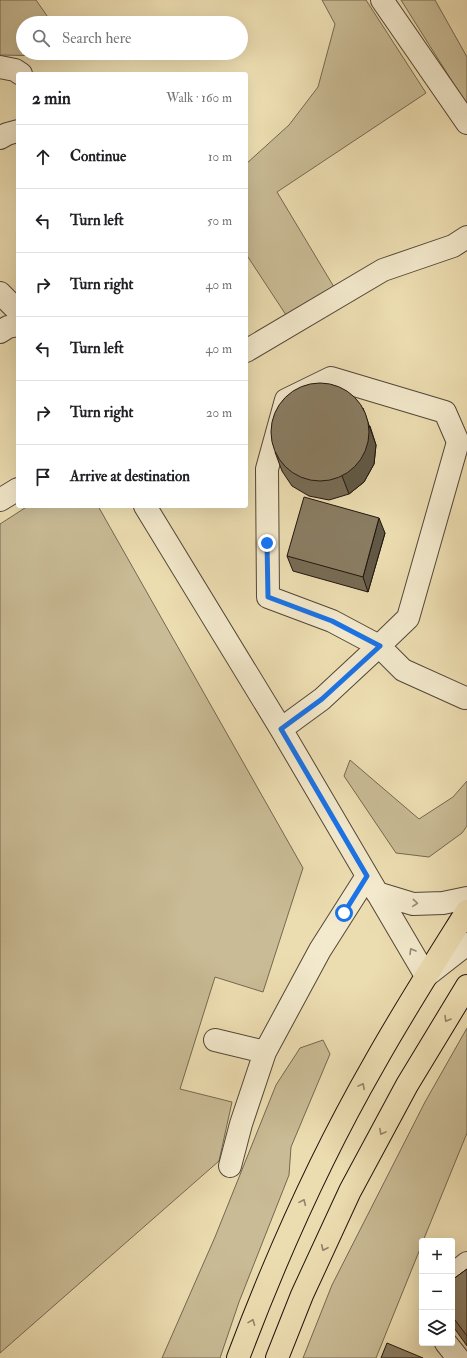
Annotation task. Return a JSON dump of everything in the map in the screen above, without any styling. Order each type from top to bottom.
[{"type":"highway","points":[[238,1358],[266,1285],[316,1174],[373,1065],[467,911]]},
{"type":"highway","points":[[277,1358],[302,1295],[350,1191],[407,1084],[467,986]]},
{"type":"street","points":[[382,0],[467,123]]},
{"type":"street","points":[[0,67],[18,72]]},
{"type":"street","points":[[0,138],[16,132]]},
{"type":"street","points":[[248,350],[383,270],[453,246],[467,237]]},
{"type":"street","points":[[0,293],[16,308]]},
{"type":"street","points":[[0,332],[8,327],[16,325]]},
{"type":"street","points":[[281,729],[322,699],[380,646],[408,618],[458,442],[445,412],[331,378],[286,400],[267,469],[268,597],[332,621],[380,646],[403,670],[465,698]]},
{"type":"street","points":[[0,500],[16,490]]},
{"type":"street","points":[[147,508],[281,729],[426,976],[467,944]]},
{"type":"street","points":[[372,885],[413,904],[443,903],[467,898]]},
{"type":"street","points":[[230,1166],[241,1124],[265,1052],[320,950],[372,885]]},
{"type":"street","points":[[215,1040],[265,1052]]},
{"type":"street","points":[[453,1274],[467,1263]]},
{"type":"street","points":[[448,1346],[458,1358]]},
{"type":"shaded area","points":[[0,0],[36,0],[47,16],[16,16],[16,55],[0,55]]},
{"type":"shaded area","points":[[322,0],[366,0],[426,93],[277,192],[334,287],[286,315],[248,257],[248,162],[289,125],[318,87],[335,24]]},
{"type":"shaded area","points":[[401,0],[435,0],[467,57],[467,105]]},
{"type":"shaded area","points":[[25,508],[99,508],[303,868],[263,992],[215,977],[180,1089],[232,1102],[219,1161],[0,1353],[0,524]]},
{"type":"shaded area","points":[[350,760],[419,819],[453,797],[467,781],[467,826],[462,833],[429,857],[396,853],[344,776]]},
{"type":"shaded area","points":[[467,1028],[467,1133],[424,1238],[419,1238],[419,1251],[376,1358],[303,1358],[332,1285],[425,1102]]},
{"type":"shaded area","points":[[323,1040],[330,1054],[291,1147],[289,1175],[239,1302],[220,1358],[162,1358],[215,1237],[276,1085],[300,1048]]},
{"type":"building","points":[[320,383],[339,387],[355,397],[365,413],[369,432],[365,451],[355,467],[339,477],[320,481],[301,477],[285,467],[275,451],[271,432],[275,413],[285,397],[301,387]]},
{"type":"building","points":[[304,497],[379,518],[363,577],[287,556]]},
{"type":"building","points":[[467,1269],[467,1336],[455,1320],[455,1278]]},
{"type":"building","points":[[387,1343],[423,1358],[381,1358]]},
{"type":"route","points":[[267,543],[268,597],[332,621],[380,646],[322,699],[281,729],[367,876],[344,913]]}]
